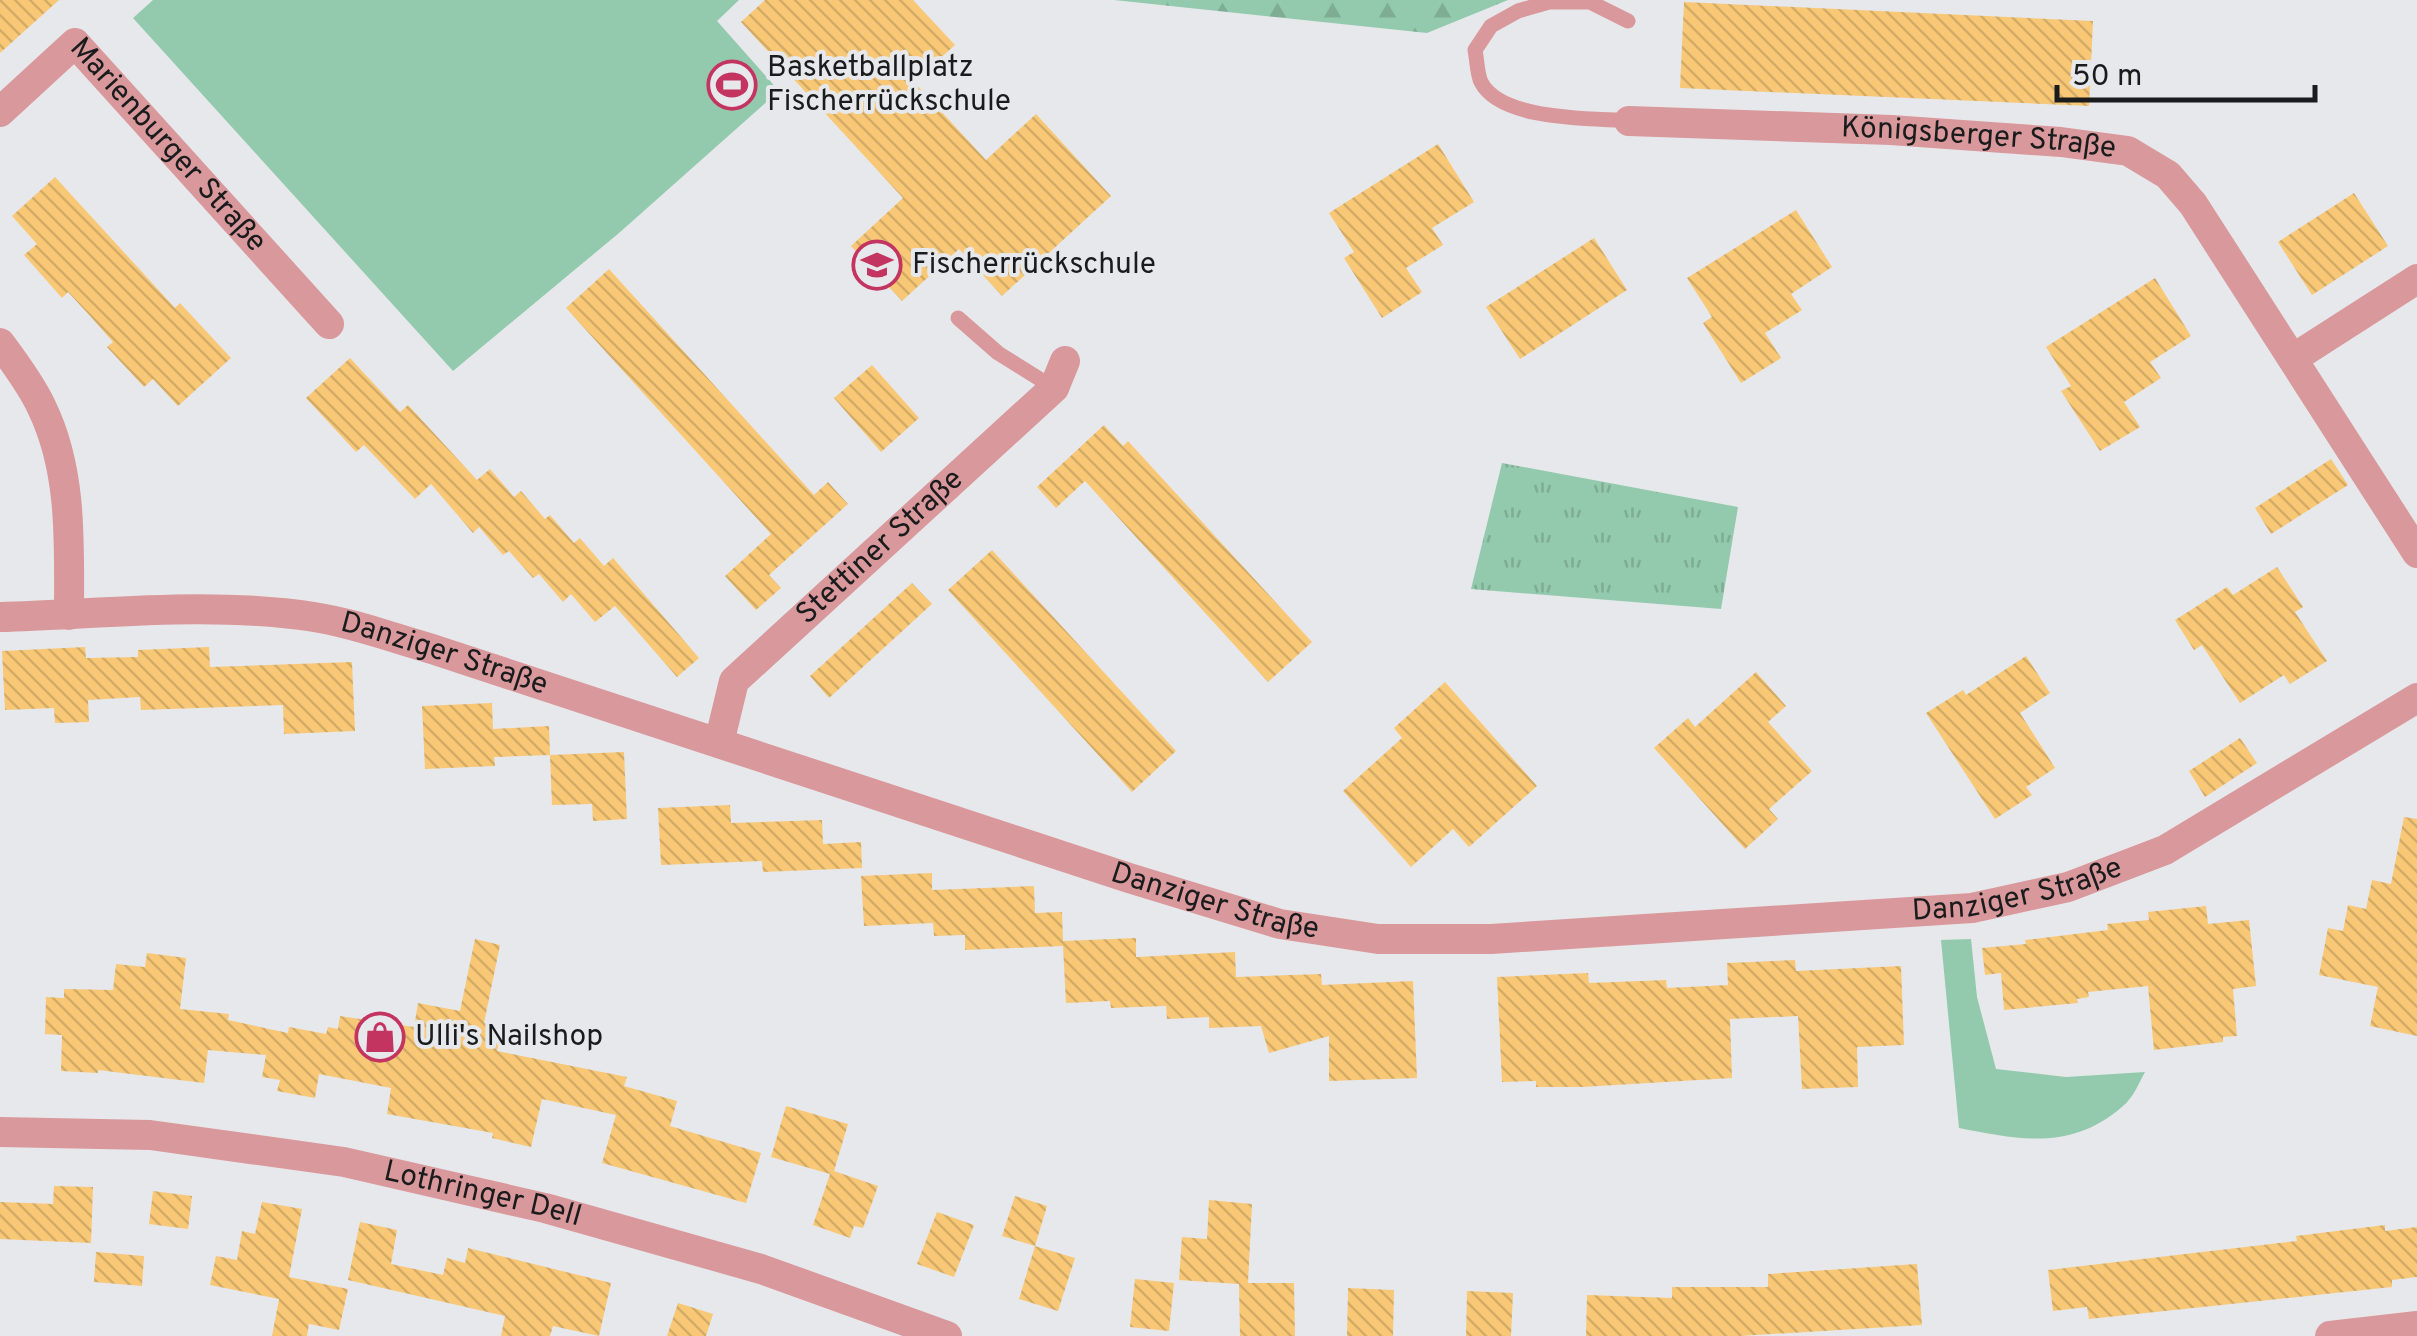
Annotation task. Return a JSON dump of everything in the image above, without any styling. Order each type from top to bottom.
[{"type":"street","name":"Marienburger Straße","points":[[0,112],[74,43],[328,324]]},
{"type":"street","name":"Königsberger Straße","points":[[1629,121],[1891,130],[2061,142],[2128,151],[2168,174],[2193,204],[2417,552]]},
{"type":"street","points":[[2294,358],[2417,279]]},
{"type":"street","points":[[0,343],[42,406],[59,452],[68,519],[69,615]]},
{"type":"street","name":"Stettiner Straße","points":[[719,744],[734,681],[1060,374]]},
{"type":"street","name":"Danziger Straße","points":[[0,618],[174,609],[246,610],[316,617],[432,649],[1280,924],[1378,939],[1491,939],[1972,908],[2068,888],[2165,850],[2417,698]]},
{"type":"street","name":"Lothringer Dell","points":[[0,1132],[150,1135],[344,1162],[546,1208],[744,1264],[946,1336]]},
{"type":"street","points":[[2330,1336],[2417,1326]]},
{"type":"lane","points":[[1628,21],[1590,2],[1549,2],[1518,11],[1491,26],[1476,50],[1481,82],[1499,99],[1536,114],[1629,121]]},
{"type":"lane","points":[[958,318],[998,353],[1060,374]]},
{"type":"green space","points":[[153,0],[739,0],[717,21],[779,91],[619,233],[453,371],[133,18]]},
{"type":"green space","points":[[1114,0],[1508,0],[1427,33]]},
{"type":"green space","points":[[1502,463],[1738,507],[1721,609],[1471,589]]},
{"type":"green space","points":[[1971,939],[1977,997],[1996,1069],[2066,1077],[2145,1072],[2127,1103],[2104,1120],[2065,1136],[2024,1138],[1959,1128],[1941,940]]},
{"type":"building","points":[[0,0],[59,0],[0,53]]},
{"type":"building","points":[[765,0],[913,0],[955,45],[914,82],[986,160],[1036,114],[1111,196],[1002,296],[959,249],[902,301],[851,246],[903,198],[741,22]]},
{"type":"building","points":[[1684,2],[2093,21],[2089,106],[1680,88]]},
{"type":"building","points":[[1438,144],[1474,202],[1432,228],[1443,245],[1406,268],[1422,292],[1382,318],[1344,258],[1354,252],[1329,213]]},
{"type":"building","points":[[55,177],[175,308],[180,303],[231,358],[178,406],[153,379],[144,387],[107,347],[113,342],[91,317],[68,292],[62,298],[24,255],[37,244],[12,216]]},
{"type":"building","points":[[2354,193],[2388,246],[2312,295],[2278,242]]},
{"type":"building","points":[[1796,210],[1832,267],[1791,294],[1802,310],[1765,333],[1781,358],[1741,383],[1703,323],[1712,317],[1687,278]]},
{"type":"building","points":[[1594,238],[1627,290],[1520,359],[1486,307]]},
{"type":"building","points":[[609,269],[814,495],[828,482],[848,504],[769,575],[781,588],[756,610],[725,576],[771,534],[566,308]]},
{"type":"building","points":[[2155,278],[2191,336],[2150,362],[2161,378],[2124,402],[2140,427],[2100,451],[2061,391],[2071,386],[2046,347]]},
{"type":"building","points":[[350,358],[400,412],[408,405],[477,480],[490,469],[514,497],[521,491],[545,519],[550,515],[574,543],[580,538],[604,566],[613,558],[699,658],[677,677],[615,606],[595,622],[571,594],[563,602],[539,574],[533,578],[509,551],[503,555],[479,527],[473,533],[431,484],[415,499],[364,445],[356,452],[306,398]]},
{"type":"building","points":[[872,365],[919,418],[881,452],[834,398]]},
{"type":"building","points":[[1104,425],[1123,446],[1128,441],[1312,642],[1268,682],[1085,481],[1056,508],[1037,487]]},
{"type":"building","points":[[2331,459],[2348,485],[2271,534],[2255,508]]},
{"type":"building","points":[[992,550],[1176,751],[1132,792],[948,590]]},
{"type":"building","points":[[2277,567],[2303,607],[2295,612],[2327,661],[2290,684],[2284,675],[2240,703],[2202,645],[2194,650],[2175,620],[2227,587],[2233,595]]},
{"type":"building","points":[[912,583],[932,604],[829,698],[810,676]]},
{"type":"building","points":[[85,647],[86,658],[138,657],[138,650],[209,647],[210,667],[352,662],[355,731],[284,734],[283,705],[141,710],[140,697],[88,700],[89,722],[55,723],[54,708],[5,710],[2,651]]},
{"type":"building","points":[[2026,656],[2050,693],[2020,713],[2055,768],[2026,787],[2032,795],[1995,819],[1926,713],[1963,690],[1966,695]]},
{"type":"building","points":[[1756,672],[1786,706],[1768,722],[1812,771],[1769,809],[1778,819],[1745,849],[1654,748],[1688,718],[1695,727]]},
{"type":"building","points":[[1445,682],[1537,786],[1469,847],[1453,829],[1411,867],[1343,791],[1402,738],[1394,728]]},
{"type":"building","points":[[492,703],[493,729],[549,726],[550,755],[494,757],[495,766],[425,769],[422,706]]},
{"type":"building","points":[[2240,738],[2257,763],[2205,797],[2189,771]]},
{"type":"building","points":[[624,752],[627,819],[593,821],[592,804],[552,805],[550,755]]},
{"type":"building","points":[[730,805],[731,823],[822,820],[823,844],[861,842],[862,868],[763,872],[762,861],[661,865],[658,808]]},
{"type":"building","points":[[2404,817],[2417,819],[2417,1036],[2370,1026],[2378,987],[2319,975],[2328,928],[2343,931],[2348,905],[2366,909],[2372,880],[2391,884]]},
{"type":"building","points":[[932,873],[932,890],[1034,886],[1035,913],[1062,912],[1063,941],[1136,938],[1136,957],[1235,952],[1236,977],[1321,974],[1322,985],[1413,981],[1417,1078],[1329,1081],[1329,1036],[1269,1053],[1261,1026],[1209,1028],[1209,1017],[1167,1019],[1166,1006],[1111,1008],[1110,1001],[1066,1003],[1063,946],[965,950],[965,935],[934,936],[933,923],[864,926],[861,876]]},
{"type":"building","points":[[2206,906],[2208,924],[2249,920],[2256,986],[2233,989],[2237,1036],[2223,1037],[2223,1042],[2154,1050],[2148,986],[2088,992],[2089,997],[2077,999],[2078,1003],[2004,1010],[2001,973],[1985,975],[1982,948],[2108,930],[2107,924],[2149,920],[2148,912]]},
{"type":"building","points":[[475,939],[500,945],[484,1023],[502,1027],[497,1051],[627,1077],[624,1086],[677,1101],[670,1126],[761,1153],[746,1203],[602,1163],[616,1115],[542,1099],[531,1147],[492,1138],[493,1133],[387,1114],[391,1088],[319,1074],[315,1098],[277,1091],[280,1080],[262,1077],[266,1055],[208,1050],[204,1083],[98,1070],[61,1071],[62,1035],[45,1034],[46,997],[64,998],[64,989],[113,990],[116,964],[145,967],[147,953],[186,958],[180,1009],[229,1014],[228,1020],[288,1033],[289,1027],[326,1034],[328,1027],[338,1029],[340,1016],[414,1027],[418,1003],[460,1011]]},
{"type":"building","points":[[1795,960],[1796,971],[1901,966],[1904,1045],[1857,1047],[1858,1087],[1802,1089],[1798,1016],[1730,1019],[1732,1078],[1582,1087],[1536,1087],[1536,1081],[1502,1082],[1497,977],[1588,973],[1589,983],[1666,980],[1667,988],[1728,985],[1727,963]]},
{"type":"building","points":[[786,1106],[848,1124],[834,1171],[878,1186],[863,1228],[854,1226],[850,1238],[813,1225],[830,1174],[771,1157]]},
{"type":"building","points":[[54,1186],[93,1187],[91,1243],[0,1239],[0,1202],[53,1204]]},
{"type":"building","points":[[153,1191],[192,1196],[188,1229],[149,1224]]},
{"type":"building","points":[[1015,1196],[1047,1206],[1035,1246],[1002,1236]]},
{"type":"building","points":[[1209,1200],[1252,1204],[1248,1283],[1294,1283],[1295,1336],[1240,1336],[1239,1284],[1179,1280],[1182,1237],[1207,1239]]},
{"type":"building","points":[[262,1202],[302,1209],[289,1277],[348,1289],[339,1330],[309,1324],[307,1336],[272,1336],[279,1299],[210,1285],[216,1256],[237,1260],[242,1231],[255,1234]]},
{"type":"building","points":[[937,1212],[974,1225],[954,1277],[917,1264]]},
{"type":"building","points":[[360,1222],[397,1230],[391,1264],[443,1275],[447,1258],[465,1263],[468,1248],[611,1283],[599,1336],[553,1326],[550,1336],[501,1336],[505,1316],[348,1280]]},
{"type":"building","points":[[2385,1225],[2385,1231],[2417,1227],[2417,1277],[2392,1280],[2392,1287],[2089,1319],[2087,1307],[2053,1311],[2048,1270],[2297,1241],[2296,1236]]},
{"type":"building","points":[[1035,1246],[1075,1258],[1058,1311],[1019,1299]]},
{"type":"building","points":[[96,1252],[144,1256],[142,1286],[94,1282]]},
{"type":"building","points":[[1917,1264],[1922,1325],[1739,1336],[1586,1336],[1587,1295],[1672,1298],[1672,1287],[1768,1287],[1768,1274]]},
{"type":"building","points":[[1135,1279],[1174,1283],[1169,1331],[1130,1327]]},
{"type":"building","points":[[1348,1288],[1394,1290],[1393,1336],[1347,1336]]},
{"type":"building","points":[[1467,1291],[1513,1293],[1511,1336],[1466,1336]]},
{"type":"building","points":[[678,1303],[713,1314],[706,1336],[667,1336]]},
{"type":"place","name":"Basketballplatz Fischerrückschule","points":[[732,85]]},
{"type":"place","name":"Fischerrückschule","points":[[877,265]]},
{"type":"place","name":"Ulli's Nailshop","points":[[380,1037]]}]
